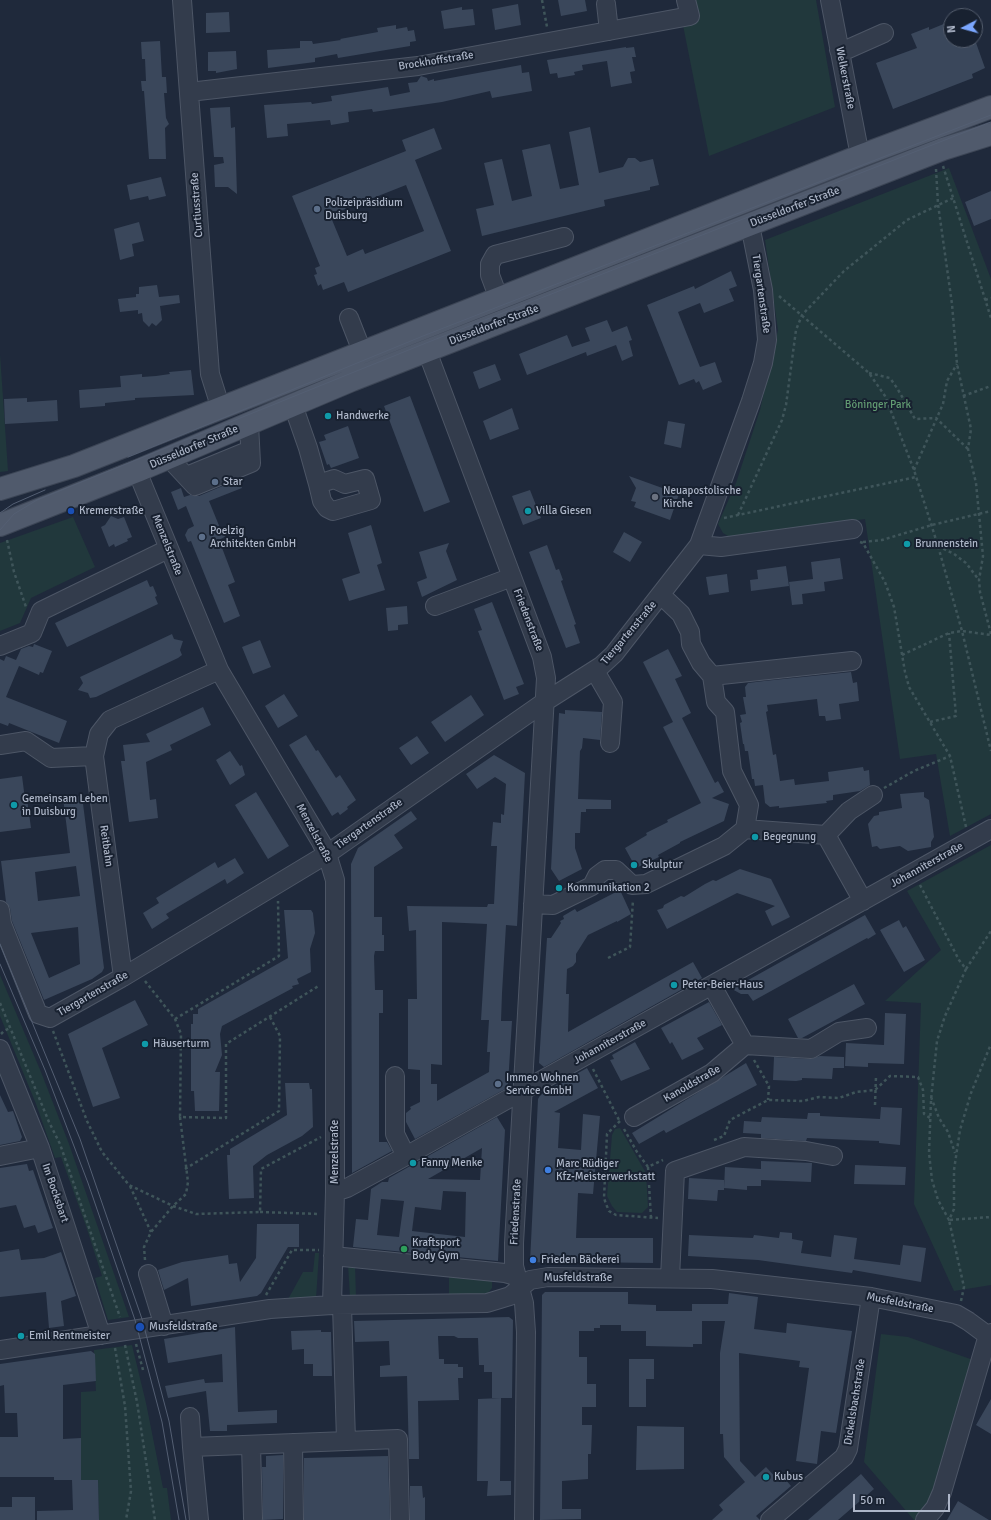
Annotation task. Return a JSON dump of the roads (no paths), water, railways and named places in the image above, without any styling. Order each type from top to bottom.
[{"type":"main road","name":"Düsseldorfer Straße","points":[[0,489],[74,466],[860,156],[991,107]]},
{"type":"main road","name":"Düsseldorfer Straße","points":[[4,532],[168,457],[371,373],[943,150],[991,134]]},
{"type":"street","name":"Curtiusstraße","points":[[182,0],[210,374],[221,409]]},
{"type":"street","name":"Brockhoffstraße","points":[[189,92],[418,66],[681,18],[690,16],[686,0]]},
{"type":"street","name":"Welkerstraße","points":[[830,0],[860,156]]},
{"type":"street","points":[[606,4],[609,31]]},
{"type":"street","points":[[839,50],[848,48],[884,33]]},
{"type":"street","name":"Tiergartenstraße","points":[[0,910],[2,924],[38,1014],[54,1022],[123,977],[327,854],[546,701],[595,671],[614,654],[700,545],[728,469],[763,363],[767,340],[763,290],[750,225]]},
{"type":"street","points":[[499,299],[490,275],[490,264],[495,255],[564,237]]},
{"type":"street","points":[[349,318],[371,373]]},
{"type":"street","name":"Friedenstraße","points":[[427,351],[542,657],[546,678],[546,701],[514,1243],[518,1282],[524,1303],[526,1332],[524,1520]]},
{"type":"street","points":[[293,405],[308,448],[318,484]]},
{"type":"street","points":[[168,457],[186,476],[250,450],[249,424]]},
{"type":"street","name":"Menzelstraße","points":[[137,471],[219,670],[327,854],[335,880],[335,1192],[328,1253],[337,1305],[346,1441]]},
{"type":"street","points":[[700,545],[721,547],[858,536]]},
{"type":"street","points":[[0,646],[32,633],[41,611],[168,549]]},
{"type":"street","points":[[436,606],[512,577]]},
{"type":"street","name":"Tiergartenstraße","points":[[661,595],[681,614],[690,632],[691,644],[701,663],[712,676],[716,702],[725,712],[732,771],[748,805],[745,828]]},
{"type":"street","points":[[712,676],[852,662]]},
{"type":"street","name":"Reitbahn","points":[[123,977],[94,756],[99,734],[110,720],[219,670]]},
{"type":"street","points":[[595,671],[613,702],[610,743]]},
{"type":"street","points":[[0,745],[26,741],[50,758],[94,756]]},
{"type":"street","points":[[826,835],[849,811],[873,795]]},
{"type":"street","points":[[534,904],[553,905],[592,886],[597,876],[605,870],[616,870],[632,885],[646,884],[724,846],[745,828],[826,835]]},
{"type":"street","name":"Johanniterstraße","points":[[335,1192],[347,1188],[522,1092],[991,829]]},
{"type":"street","points":[[826,835],[863,901]]},
{"type":"street","points":[[712,986],[745,1045],[811,1049],[839,1032],[867,1028]]},
{"type":"street","name":"Kanoldstraße","points":[[627,1119],[712,1073],[745,1045]]},
{"type":"street","name":"Im Bocksbart","points":[[1,1046],[40,1148],[108,1339]]},
{"type":"street","points":[[395,1076],[395,1134],[406,1156]]},
{"type":"street","points":[[670,1278],[675,1171],[744,1147],[806,1152],[833,1156]]},
{"type":"street","points":[[0,1156],[40,1148]]},
{"type":"street","points":[[328,1253],[505,1273],[518,1282]]},
{"type":"street","points":[[148,1274],[164,1326]]},
{"type":"street","name":"Musfeldstraße","points":[[0,1350],[108,1339],[164,1326],[270,1309],[337,1305],[487,1304],[510,1296],[518,1282],[548,1277],[712,1278],[871,1297],[956,1314],[990,1336],[942,1492],[935,1508],[925,1520]]},
{"type":"street","name":"Dickelsbachstraße","points":[[770,1520],[844,1457],[848,1449],[871,1297]]},
{"type":"street","points":[[190,1417],[199,1520]]},
{"type":"street","points":[[192,1447],[398,1439],[400,1520]]},
{"type":"street","points":[[293,1443],[294,1520]]},
{"type":"street","points":[[251,1445],[252,1518]]},
{"type":"tram line","points":[[128,457],[423,336],[991,115]]},
{"type":"tram line","points":[[0,530],[14,514],[37,500],[426,343],[991,122]]},
{"type":"tram line","points":[[0,513],[13,504],[45,490]]},
{"type":"tram line","points":[[0,944],[80,1139],[142,1319],[169,1421],[186,1520]]},
{"type":"tram line","points":[[0,964],[45,1070],[88,1183],[135,1320],[162,1422],[179,1520]]},
{"type":"place","name":"Polizeipräsidium Duisburg","points":[[317,209]]},
{"type":"place","name":"Handwerke","points":[[328,416]]},
{"type":"place","name":"Star","points":[[215,482]]},
{"type":"place","name":"Neuapostolische Kirche","points":[[655,497]]},
{"type":"place","name":"Kremerstraße","points":[[71,511]]},
{"type":"place","name":"Villa Giesen","points":[[528,511]]},
{"type":"place","name":"Poelzig Architekten GmbH","points":[[202,537]]},
{"type":"place","name":"Brunnenstein","points":[[907,544]]},
{"type":"place","name":"Gemeinsam Leben in Duisburg","points":[[14,805]]},
{"type":"place","name":"Begegnung","points":[[755,837]]},
{"type":"place","name":"Skulptur","points":[[634,865]]},
{"type":"place","name":"Kommunikation 2","points":[[559,888]]},
{"type":"place","name":"Peter-Beier-Haus","points":[[674,985]]},
{"type":"place","name":"Häuserturm","points":[[145,1044]]},
{"type":"place","name":"Immeo Wohnen Service GmbH","points":[[498,1084]]},
{"type":"place","name":"Fanny Menke","points":[[413,1163]]},
{"type":"place","name":"Marc Rüdiger Kfz-Meisterwerkstatt","points":[[548,1170]]},
{"type":"place","name":"Kraftsport Body Gym","points":[[404,1249]]},
{"type":"place","name":"Frieden Bäckerei","points":[[533,1260]]},
{"type":"place","name":"Musfeldstraße","points":[[140,1327]]},
{"type":"place","name":"Emil Rentmeister","points":[[21,1336]]},
{"type":"place","name":"Kubus","points":[[766,1477]]},
{"type":"park label","name":"Böninger Park","points":[[878,405]]}]
